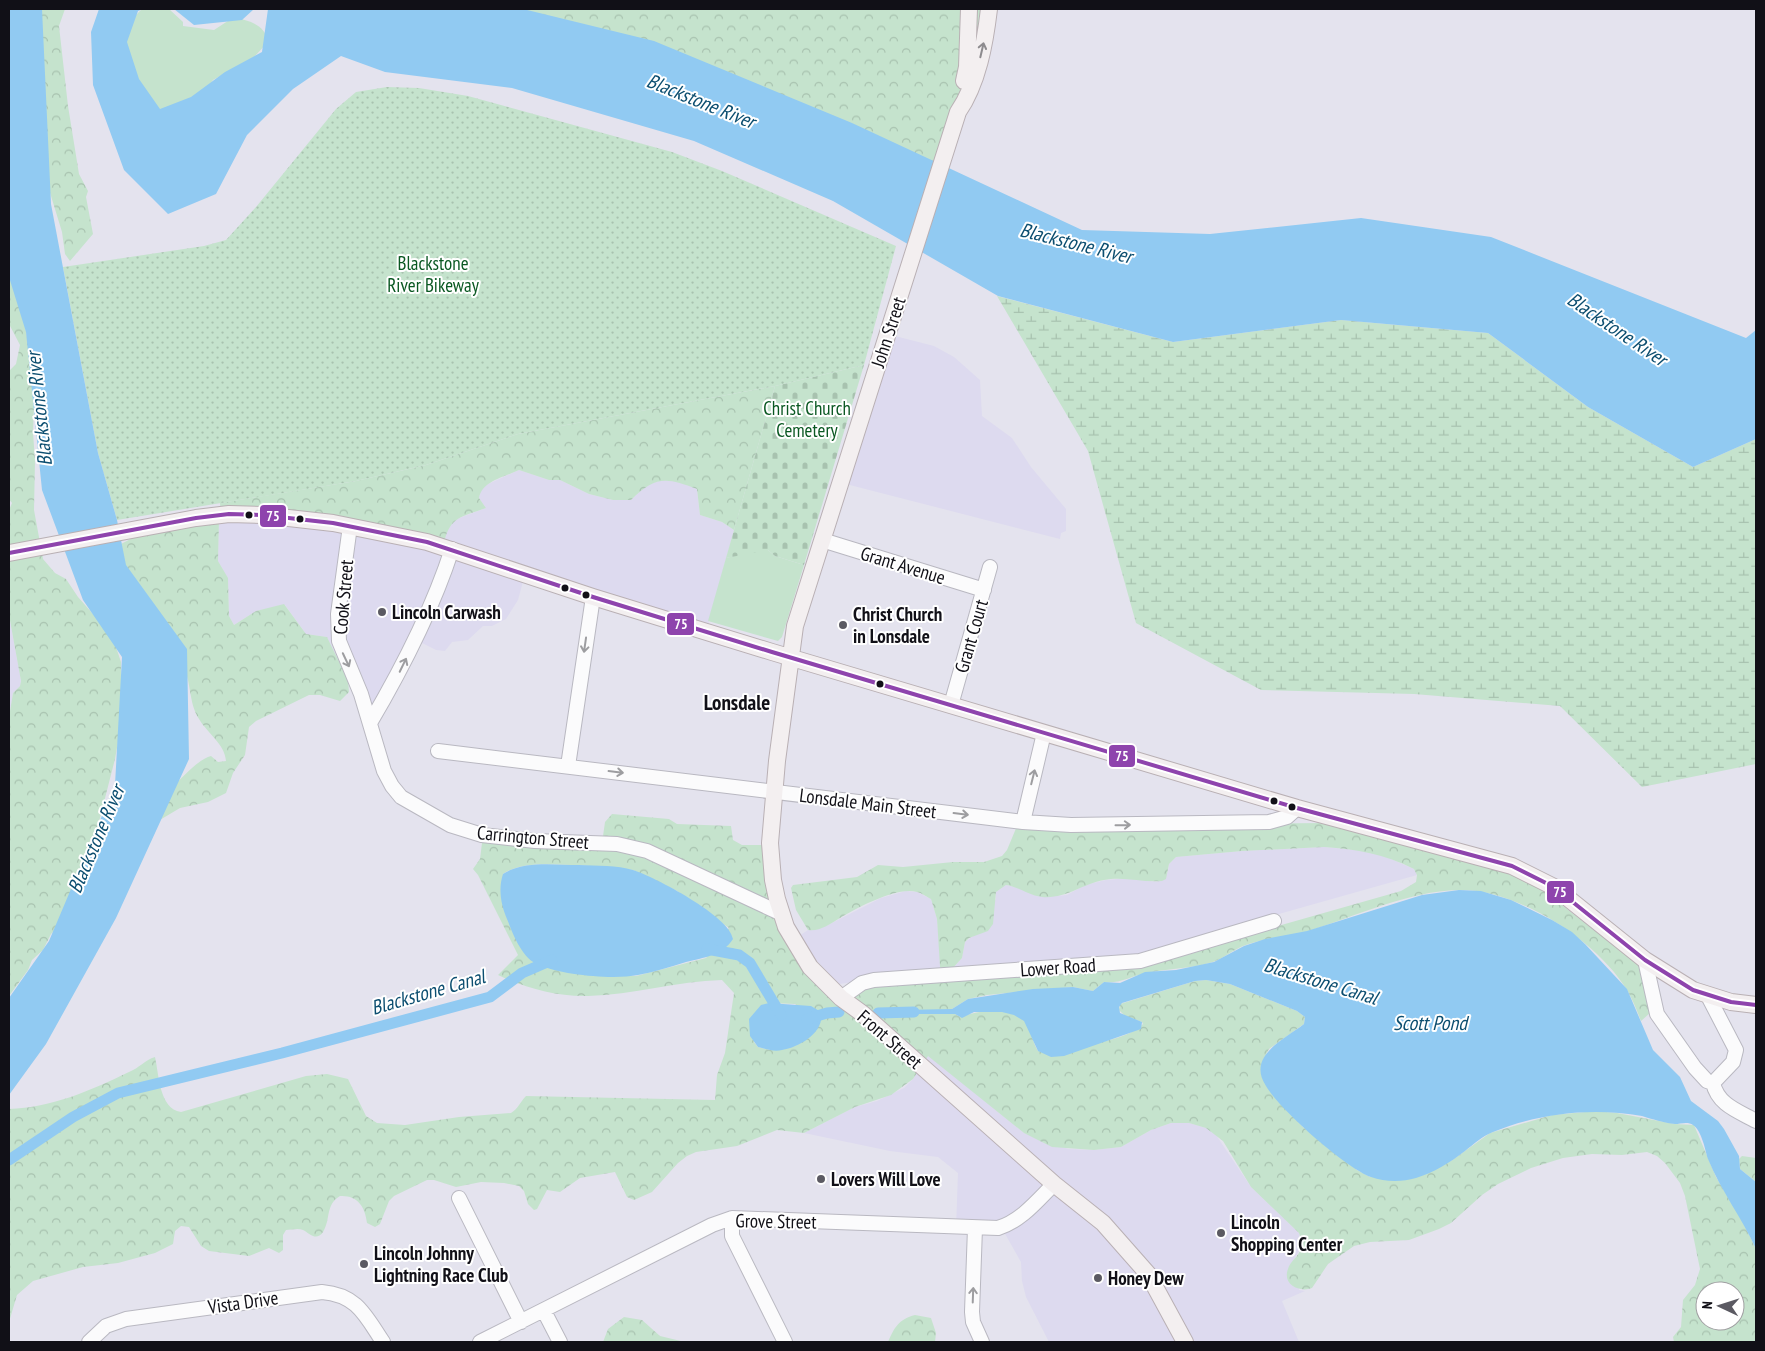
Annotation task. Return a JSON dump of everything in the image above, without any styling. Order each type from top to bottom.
[{"type":"main road","points":[[958,112],[967,67],[969,9]]},
{"type":"main road","name":"John Street","points":[[790,658],[795,626],[958,112],[964,103],[978,67],[989,9]]},
{"type":"main road","points":[[9,553],[196,518],[230,514],[281,517],[350,526],[452,549],[593,597],[790,658],[1297,808],[1512,866],[1566,896],[1644,960],[1693,990],[1731,1002],[1756,1005]]},
{"type":"main road","name":"Front Street","points":[[790,658],[774,792],[771,860],[775,890],[786,927],[803,956],[841,998],[863,1014],[1054,1184],[1093,1214],[1129,1251],[1148,1274],[1185,1342]]},
{"type":"street","name":"Cook Street","points":[[350,526],[338,614],[339,641],[370,723]]},
{"type":"street","name":"Grant Avenue","points":[[822,540],[984,590]]},
{"type":"street","points":[[370,723],[399,674],[430,609],[452,549]]},
{"type":"street","name":"Grant Court","points":[[951,705],[990,567]]},
{"type":"street","points":[[568,766],[593,597]]},
{"type":"street","name":"Carrington Street","points":[[370,723],[384,771],[392,786],[402,797],[416,807],[450,825],[498,838],[628,846],[666,859],[782,914]]},
{"type":"street","points":[[1022,822],[1044,733]]},
{"type":"street","name":"Lonsdale Main Street","points":[[438,751],[1022,822],[1070,826],[1269,822],[1287,817],[1297,808]]},
{"type":"street","name":"Lower Road","points":[[841,998],[862,983],[874,980],[1140,961],[1274,921]]},
{"type":"street","points":[[1644,960],[1652,985],[1657,1014],[1695,1068],[1707,1081],[1713,1083]]},
{"type":"street","points":[[1708,996],[1736,1050],[1733,1062],[1713,1083]]},
{"type":"street","points":[[1713,1083],[1716,1093],[1726,1106],[1756,1121]]},
{"type":"street","name":"Grove Street","points":[[480,1342],[712,1225],[732,1218],[998,1228],[1013,1223],[1054,1184]]},
{"type":"street","points":[[459,1198],[521,1322]]},
{"type":"street","points":[[732,1218],[732,1236],[785,1342]]},
{"type":"street","points":[[975,1228],[972,1312],[973,1322],[982,1342]]},
{"type":"street","name":"Vista Drive","points":[[89,1342],[106,1326],[126,1319],[322,1292],[350,1299],[359,1307],[383,1342]]},
{"type":"street","points":[[544,1311],[560,1342]]},
{"type":"shaded area","points":[[895,336],[934,346],[954,357],[980,380],[982,416],[1012,438],[1031,467],[1066,509],[1066,531],[1061,533],[1060,539],[842,483]]},
{"type":"shaded area","points":[[519,470],[549,480],[560,480],[589,494],[613,500],[631,500],[645,486],[661,480],[677,481],[697,489],[700,515],[722,522],[734,530],[707,629],[525,574],[518,600],[506,619],[492,626],[483,626],[468,640],[452,642],[445,651],[436,650],[416,640],[376,711],[348,680],[327,637],[306,634],[285,605],[256,611],[234,625],[229,616],[228,579],[218,561],[219,516],[444,543],[447,529],[454,520],[486,508],[479,498],[480,490],[486,485]]},
{"type":"shaded area","points":[[9,615],[21,681],[20,686],[13,693],[9,717]]},
{"type":"shaded area","points":[[1324,847],[1366,851],[1382,855],[1414,869],[1417,875],[1261,919],[1148,954],[951,970],[962,958],[965,942],[973,936],[996,899],[996,892],[1006,885],[1056,896],[1067,895],[1085,885],[1106,880],[1129,878],[1157,882],[1168,872],[1169,864],[1176,857],[1242,851]]},
{"type":"shaded area","points":[[906,891],[917,892],[931,899],[937,919],[941,970],[839,984],[814,958],[799,936],[808,930],[828,925],[881,898]]},
{"type":"shaded area","points":[[928,1055],[1024,1133],[1068,1149],[1094,1150],[1121,1147],[1151,1130],[1171,1123],[1189,1123],[1206,1128],[1216,1135],[1251,1187],[1299,1233],[1301,1247],[1295,1258],[1299,1290],[1305,1291],[1282,1301],[1299,1342],[1049,1342],[1026,1297],[1022,1281],[1021,1262],[1004,1232],[956,1228],[958,1173],[938,1157],[890,1151],[804,1133],[855,1107],[877,1101],[904,1088],[913,1079]]},
{"type":"green space","points":[[33,9],[65,9],[59,26],[68,106],[79,174],[88,191],[86,197],[93,234],[70,261],[65,254],[62,232],[44,173]]},
{"type":"green space","points":[[142,9],[169,9],[183,22],[183,26],[214,30],[234,17],[256,24],[264,31],[268,42],[254,57],[213,80],[194,106],[159,113],[141,86],[128,51],[127,31],[129,25]]},
{"type":"green space","points":[[475,9],[987,9],[943,166]]},
{"type":"green space","name":"Blackstone River Bikeway","points":[[387,87],[419,88],[468,96],[672,152],[722,171],[896,246],[864,365],[775,386],[518,434],[426,465],[356,481],[117,520],[98,453],[63,267],[204,246],[226,240],[256,207],[336,109],[356,92]]},
{"type":"green space","points":[[9,255],[14,264],[35,382],[33,432],[35,461],[34,510],[43,559],[55,573],[66,579],[78,597],[100,622],[116,647],[121,662],[121,725],[115,759],[90,857],[59,926],[51,934],[43,950],[32,960],[28,970],[9,996],[9,717],[13,693],[20,686],[21,681],[9,615],[9,510],[12,503],[9,499],[9,371],[16,364],[20,345],[9,324]]},
{"type":"green space","points":[[997,296],[1173,342],[1341,320],[1488,333],[1588,407],[1693,467],[1756,439],[1756,764],[1642,787],[1560,706],[1414,694],[1261,690],[1136,623],[1088,451]]},
{"type":"green space","name":"Christ Church Cemetery","points":[[864,365],[804,565],[775,556],[768,550],[726,558],[775,386]]},
{"type":"green space","points":[[775,386],[734,530],[722,522],[700,515],[697,489],[677,482],[661,481],[647,486],[631,500],[613,500],[589,494],[560,480],[549,480],[519,470],[495,480],[485,487],[479,498],[486,508],[454,522],[444,543],[221,515],[220,503],[356,481],[426,465],[518,434]]},
{"type":"green space","points":[[219,520],[218,561],[228,578],[229,616],[234,625],[256,611],[284,604],[306,634],[327,637],[348,680],[349,692],[340,701],[320,695],[309,695],[256,721],[249,727],[245,755],[233,773],[226,793],[208,802],[180,808],[143,830],[154,809],[187,772],[211,756],[218,762],[226,761],[222,749],[202,724],[196,712],[182,664],[131,600],[121,544],[163,522]]},
{"type":"green space","points":[[762,549],[768,550],[775,556],[804,565],[782,637],[778,641],[708,621],[726,558]]},
{"type":"green space","points":[[612,814],[669,819],[677,824],[731,826],[733,840],[742,845],[772,845],[777,888],[803,955],[834,987],[857,988],[941,982],[937,919],[931,899],[917,892],[899,892],[867,904],[824,927],[808,930],[796,910],[791,888],[793,885],[857,877],[878,865],[903,867],[953,862],[984,862],[1002,856],[1007,850],[1017,826],[1326,823],[1490,866],[1521,878],[1545,892],[1643,968],[1650,1013],[1641,1021],[1627,990],[1614,972],[1576,936],[1553,921],[1505,898],[1481,892],[1458,890],[1440,891],[1402,899],[1309,931],[1251,943],[1213,962],[1147,973],[1115,982],[1104,982],[1093,991],[1073,987],[987,995],[968,999],[952,1009],[902,1014],[955,1014],[961,1017],[992,1011],[1009,1012],[1026,1022],[1038,1051],[1094,1044],[1123,1036],[1143,1024],[1125,1016],[1119,1010],[1120,1004],[1195,981],[1206,980],[1230,984],[1297,1011],[1305,1017],[1304,1024],[1269,1049],[1261,1069],[1273,1095],[1303,1127],[1357,1170],[1370,1177],[1451,1161],[1490,1133],[1552,1115],[1596,1111],[1675,1124],[1694,1125],[1716,1177],[1743,1222],[1756,1249],[1756,1342],[1674,1342],[1673,1337],[1681,1327],[1683,1300],[1695,1285],[1695,1331],[1745,1331],[1745,1281],[1696,1281],[1700,1269],[1685,1196],[1680,1183],[1665,1163],[1657,1156],[1647,1152],[1622,1155],[1592,1154],[1563,1158],[1531,1168],[1498,1184],[1482,1195],[1451,1223],[1439,1229],[1409,1240],[1370,1242],[1354,1246],[1328,1264],[1312,1288],[1302,1289],[1293,1286],[1287,1279],[1290,1264],[1300,1251],[1299,1233],[1251,1187],[1223,1141],[1206,1128],[1189,1123],[1171,1123],[1151,1130],[1121,1147],[1094,1150],[1052,1147],[1024,1133],[928,1056],[913,1079],[891,1095],[855,1107],[804,1133],[777,1130],[737,1146],[696,1152],[678,1163],[652,1192],[634,1200],[627,1197],[615,1172],[580,1178],[560,1192],[547,1190],[537,1209],[534,1210],[528,1204],[524,1191],[519,1186],[481,1182],[456,1187],[434,1180],[427,1180],[394,1196],[389,1201],[380,1224],[375,1227],[367,1223],[364,1211],[359,1203],[351,1197],[340,1196],[332,1204],[325,1227],[320,1235],[315,1237],[301,1229],[286,1230],[283,1235],[283,1250],[279,1253],[269,1248],[249,1256],[209,1251],[201,1246],[189,1227],[181,1226],[175,1231],[173,1244],[155,1253],[118,1263],[83,1267],[33,1281],[17,1295],[9,1322],[9,1109],[56,1102],[71,1097],[115,1079],[155,1057],[164,1098],[168,1105],[181,1112],[306,1076],[327,1074],[348,1079],[366,1116],[377,1123],[405,1125],[459,1117],[511,1113],[526,1096],[715,1100],[717,1075],[725,1053],[734,993],[722,980],[605,995],[577,996],[542,991],[498,975],[518,955],[478,875],[473,869],[480,859],[483,835],[602,843],[605,822]],"holes":[[[1324,847],[1359,851],[1392,860],[1414,869],[1417,875],[1416,882],[1401,891],[1250,934],[1087,972],[946,981],[951,970],[962,958],[965,942],[969,938],[988,931],[993,924],[996,892],[1006,885],[1037,896],[1051,897],[1066,894],[1104,880],[1162,881],[1166,879],[1169,864],[1176,857],[1242,851]],[[530,865],[579,865],[633,870],[677,891],[729,928],[706,958],[636,976],[581,973],[521,947],[505,913],[503,874]],[[769,1003],[796,1004],[771,1050],[758,1047],[754,1042]]]},
{"type":"green space","points":[[1742,1156],[1756,1158],[1756,1182],[1740,1169],[1739,1159]]},
{"type":"green space","points":[[915,1315],[931,1318],[936,1333],[935,1342],[888,1342],[892,1332],[898,1325],[905,1319]]},
{"type":"green space","points":[[624,1317],[642,1320],[660,1336],[685,1342],[603,1342],[608,1329]]},
{"type":"water","name":"Blackstone River","points":[[9,9],[42,9],[51,204],[98,453],[117,520],[126,565],[187,649],[189,759],[116,918],[46,1044],[9,1095],[9,998],[49,941],[115,785],[122,657],[83,600],[42,490],[26,332],[9,277]]},
{"type":"water","name":"Blackstone River","points":[[99,9],[143,9],[138,11],[127,42],[139,79],[160,109],[191,97],[225,72],[262,52],[268,9],[523,9],[654,41],[852,123],[1082,230],[1210,234],[1361,218],[1491,237],[1746,338],[1756,330],[1756,439],[1693,467],[1588,407],[1488,333],[1341,320],[1173,342],[998,296],[833,201],[694,141],[512,88],[385,72],[341,56],[293,89],[247,135],[216,194],[168,214],[124,170],[93,85],[91,32]]},
{"type":"water","points":[[174,9],[254,9],[242,20],[194,25]]},
{"type":"water","points":[[530,865],[614,866],[644,874],[674,889],[720,920],[729,930],[733,939],[724,949],[712,955],[638,975],[602,977],[574,974],[549,969],[533,962],[523,952],[515,939],[503,908],[501,885],[503,874]]},
{"type":"water","name":"Scott Pond","points":[[1459,890],[1481,891],[1511,900],[1552,920],[1572,932],[1627,989],[1653,1050],[1680,1077],[1691,1101],[1718,1121],[1739,1156],[1740,1169],[1756,1182],[1756,1249],[1713,1171],[1699,1132],[1689,1123],[1675,1124],[1642,1116],[1605,1112],[1547,1116],[1511,1125],[1489,1134],[1448,1163],[1416,1178],[1388,1181],[1371,1177],[1330,1151],[1314,1137],[1285,1109],[1266,1086],[1261,1075],[1264,1057],[1270,1049],[1304,1024],[1305,1017],[1297,1011],[1230,984],[1206,980],[1195,981],[1122,1003],[1119,1007],[1120,1013],[1142,1022],[1141,1029],[1064,1056],[1051,1057],[1038,1051],[1024,1021],[1014,1015],[1002,1012],[974,1012],[962,1018],[955,1014],[898,1014],[898,1011],[902,1010],[952,1009],[968,999],[1033,989],[1073,987],[1093,991],[1104,982],[1120,983],[1145,972],[1176,970],[1214,962],[1244,946],[1265,939],[1307,931],[1422,895]]},
{"type":"water","points":[[769,1003],[811,1006],[821,1012],[819,1026],[810,1037],[796,1046],[776,1051],[758,1047],[750,1036],[749,1019],[761,1005]]},
{"type":"waterway","name":"Blackstone Canal","points":[[707,949],[739,955],[750,963],[781,1015]]},
{"type":"waterway","name":"Blackstone Canal","points":[[9,1160],[73,1117],[118,1093],[282,1053],[490,997],[522,973],[552,960]]},
{"type":"waterway","name":"Blackstone Canal","points":[[807,1019],[827,1013],[839,1012]]},
{"type":"waterway","name":"Blackstone Canal","points":[[878,1013],[914,1012]]},
{"type":"transit line","name":"75","points":[[9,553],[196,518],[229,514],[262,515],[333,523],[427,542],[593,597],[772,652],[1297,808],[1512,866],[1554,887],[1645,960],[1693,990],[1731,1002],[1756,1005]]},
{"type":"place","name":"Lincoln Carwash","points":[[382,612]]},
{"type":"place","name":"Christ Church in Lonsdale","points":[[843,625]]},
{"type":"place","name":"Lovers Will Love","points":[[821,1179]]},
{"type":"place","name":"Lincoln Shopping Center","points":[[1221,1233]]},
{"type":"place","name":"Lincoln Johnny Lightning Race Club","points":[[364,1264]]},
{"type":"place","name":"Honey Dew","points":[[1098,1278]]},
{"type":"district","name":"Lonsdale","points":[[737,702]]}]
